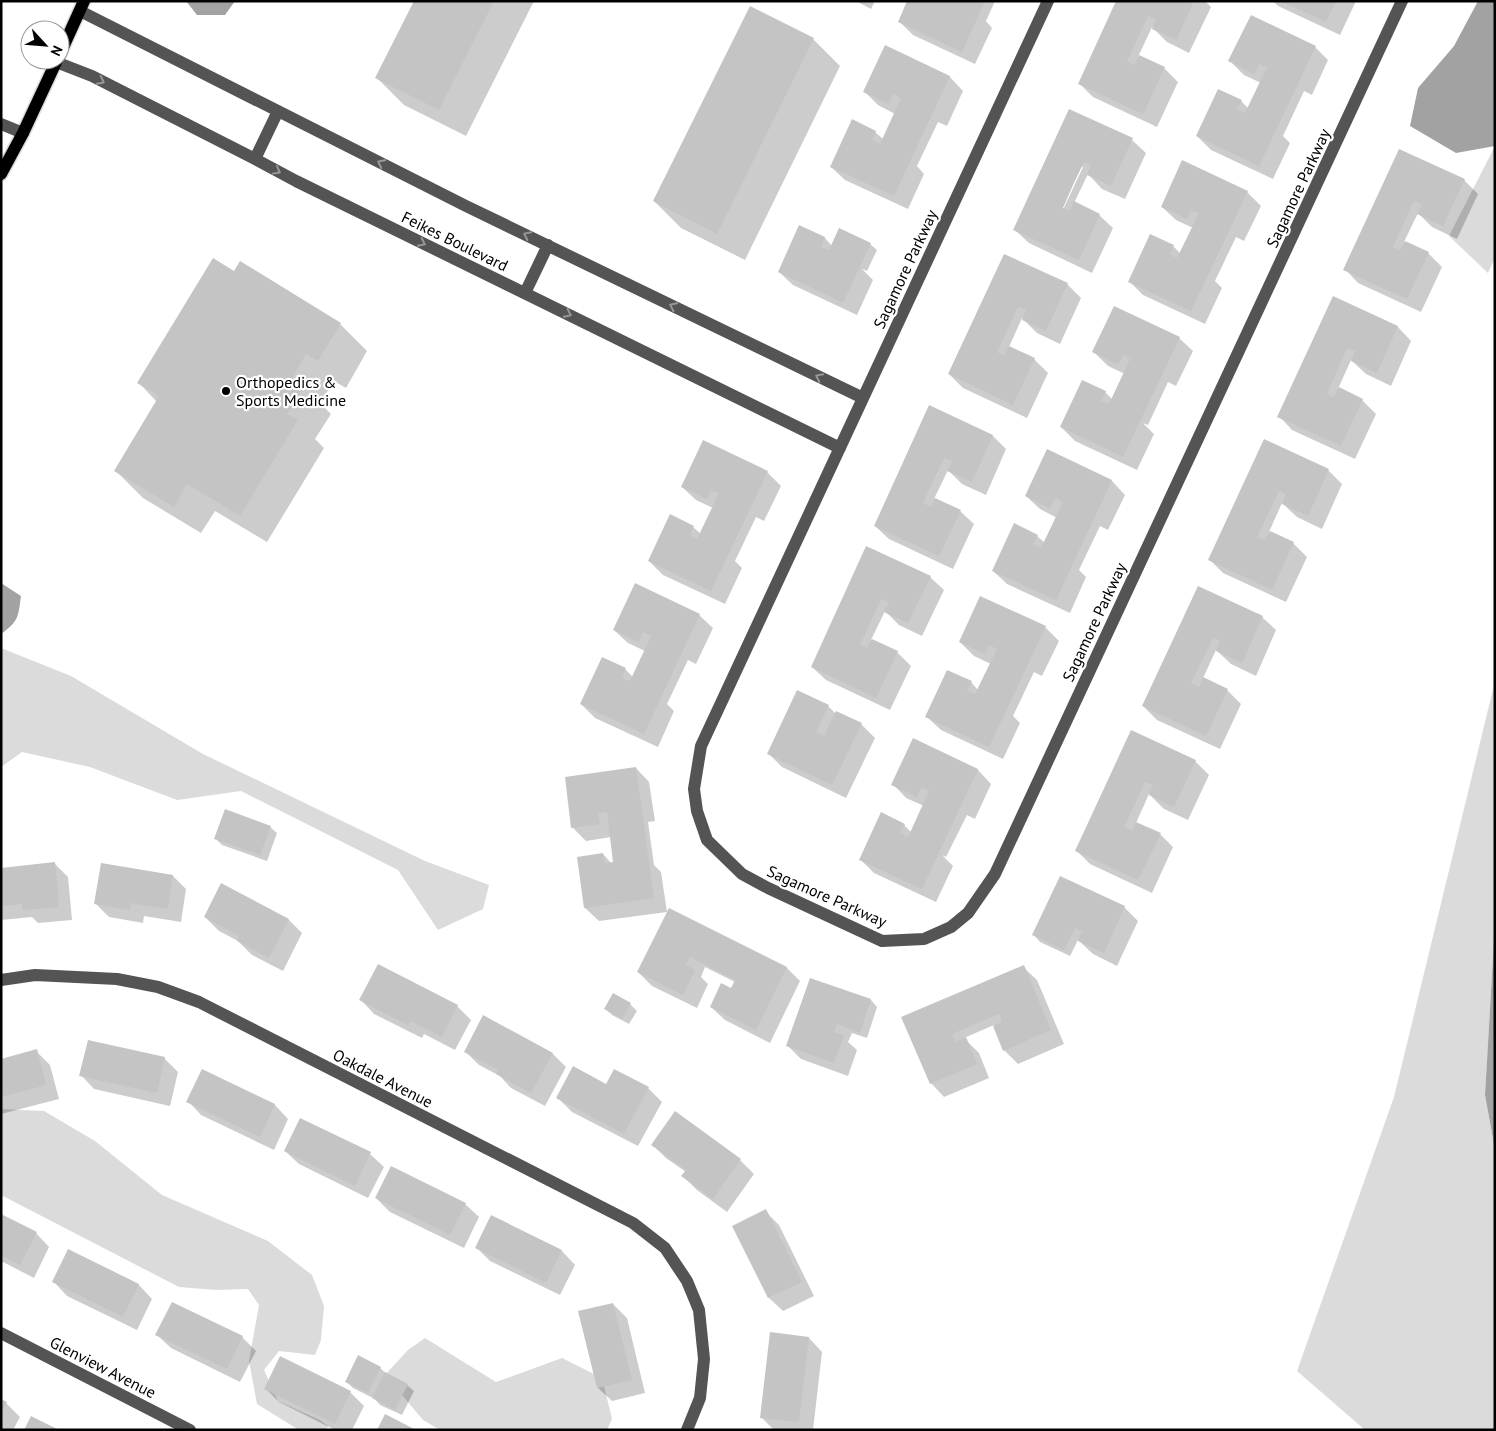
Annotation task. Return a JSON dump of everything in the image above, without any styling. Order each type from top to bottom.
[{"type":"main road","points":[[70,32],[82,6]]},
{"type":"main road","points":[[1,174],[24,133],[53,70]]},
{"type":"street","name":"Sagamore Parkway","points":[[1048,1],[701,746],[694,789],[697,811],[707,840],[742,874],[768,888],[882,940],[924,940],[951,927],[968,913],[995,874],[1402,1]]},
{"type":"street","points":[[82,6],[278,111],[466,206],[863,398]]},
{"type":"street","name":"Feikes Boulevard","points":[[70,65],[296,181],[840,448]]},
{"type":"street","points":[[256,159],[278,111]]},
{"type":"street","points":[[1,124],[24,133]]},
{"type":"street","points":[[525,293],[548,245]]},
{"type":"street","name":"Oakdale Avenue","points":[[1,980],[35,975],[117,978],[158,987],[199,1002],[633,1223],[665,1248],[687,1281],[699,1310],[704,1359],[700,1398],[687,1430]]},
{"type":"street","name":"Glenview Avenue","points":[[1,1333],[190,1430]]},
{"type":"shaded area","points":[[186,1],[235,1],[225,15],[197,15]]},
{"type":"shaded area","points":[[1478,1],[1495,1],[1495,146],[1456,153],[1410,126],[1418,88],[1454,46]]},
{"type":"shaded area","points":[[1495,146],[1495,258],[1488,273],[1449,236]]},
{"type":"shaded area","points":[[1,583],[21,596],[17,618],[1,634]]},
{"type":"shaded area","points":[[1,648],[71,676],[203,754],[425,861],[489,885],[483,909],[438,930],[398,870],[241,791],[177,800],[90,767],[22,752],[1,767]]},
{"type":"shaded area","points":[[1495,681],[1495,922],[1485,1095],[1495,1150],[1495,1430],[1365,1430],[1297,1371],[1394,1097]]},
{"type":"shaded area","points":[[1495,922],[1495,1150],[1485,1095]]},
{"type":"shaded area","points":[[1,1109],[44,1111],[95,1141],[162,1195],[268,1241],[312,1275],[324,1306],[321,1340],[315,1355],[279,1351],[264,1370],[278,1401],[320,1420],[328,1426],[326,1430],[299,1430],[257,1404],[249,1361],[259,1305],[248,1289],[216,1290],[179,1287],[1,1195]]},
{"type":"shaded area","points":[[425,1338],[496,1382],[562,1358],[602,1378],[612,1419],[607,1430],[440,1430],[423,1420],[385,1375],[408,1350]]},
{"type":"building","points":[[414,1],[494,1],[439,110],[375,78]]},
{"type":"building","points":[[907,1],[985,1],[962,52],[898,22]]},
{"type":"building","points":[[1116,1],[1194,1],[1176,40],[1152,29],[1156,19],[1148,16],[1127,61],[1134,65],[1139,55],[1165,67],[1143,114],[1078,84]]},
{"type":"building","points":[[1281,1],[1336,1],[1326,22]]},
{"type":"building","points":[[750,6],[814,38],[717,234],[653,201]]},
{"type":"building","points":[[1251,15],[1316,46],[1259,166],[1196,136],[1218,89],[1242,100],[1237,109],[1245,113],[1267,67],[1259,64],[1254,74],[1228,61]]},
{"type":"building","points":[[885,45],[950,76],[894,196],[830,167],[852,119],[876,131],[872,140],[880,144],[901,98],[893,94],[888,104],[863,92]]},
{"type":"building","points":[[1069,109],[1133,138],[1111,186],[1087,175],[1091,165],[1084,162],[1073,185],[1063,208],[1070,211],[1074,201],[1100,214],[1079,260],[1013,230]]},
{"type":"building","points":[[1399,149],[1465,179],[1443,226],[1417,214],[1422,205],[1414,201],[1393,247],[1400,250],[1405,241],[1429,252],[1407,299],[1343,270]]},
{"type":"building","points":[[1182,160],[1248,191],[1191,311],[1128,282],[1150,234],[1174,245],[1170,255],[1177,258],[1199,213],[1191,210],[1187,219],[1161,207]]},
{"type":"building","points":[[799,225],[825,237],[821,247],[829,250],[839,228],[871,243],[843,303],[778,272]]},
{"type":"building","points":[[1004,254],[1068,283],[1046,331],[1022,320],[1026,310],[1018,307],[997,352],[1004,356],[1009,346],[1035,358],[1013,405],[948,374]]},
{"type":"building","name":"Orthopedics & Sports Medicine","points":[[213,258],[234,271],[240,261],[341,323],[318,361],[306,354],[292,378],[304,386],[287,414],[298,420],[240,516],[187,484],[174,507],[114,471],[159,396],[137,383]]},
{"type":"building","points":[[1333,296],[1398,326],[1377,373],[1351,361],[1355,351],[1347,348],[1327,394],[1334,397],[1339,387],[1363,399],[1341,446],[1277,417]]},
{"type":"building","points":[[1114,306],[1180,337],[1123,457],[1060,427],[1082,380],[1106,391],[1101,401],[1109,404],[1130,359],[1123,355],[1118,365],[1092,352]]},
{"type":"building","points":[[929,405],[993,435],[972,482],[947,471],[952,461],[944,458],[923,503],[931,507],[935,498],[961,510],[939,556],[874,526]]},
{"type":"building","points":[[1264,439],[1329,469],[1308,516],[1282,504],[1286,494],[1279,491],[1257,537],[1265,540],[1270,531],[1294,542],[1272,590],[1208,560]]},
{"type":"building","points":[[703,440],[768,471],[711,591],[648,561],[670,514],[694,526],[690,535],[697,539],[719,493],[711,490],[707,499],[681,487]]},
{"type":"building","points":[[1047,449],[1112,480],[1056,600],[992,571],[1014,523],[1038,535],[1033,544],[1041,548],[1063,502],[1055,498],[1050,508],[1025,496]]},
{"type":"building","points":[[866,546],[931,576],[908,623],[884,612],[889,602],[881,599],[860,645],[867,648],[872,639],[898,651],[876,698],[811,667]]},
{"type":"building","points":[[635,583],[700,614],[644,734],[580,704],[602,657],[626,668],[622,678],[630,681],[651,636],[643,632],[639,642],[613,630]]},
{"type":"building","points":[[1198,586],[1263,616],[1242,663],[1216,651],[1220,641],[1213,638],[1191,683],[1199,687],[1203,677],[1228,689],[1206,736],[1142,706]]},
{"type":"building","points":[[980,596],[1046,626],[989,747],[925,717],[947,670],[972,681],[967,691],[975,694],[997,649],[989,645],[985,654],[959,642]]},
{"type":"building","points":[[797,690],[829,705],[816,732],[824,736],[836,711],[862,723],[832,785],[767,754]]},
{"type":"building","points":[[1131,730],[1196,760],[1174,807],[1149,795],[1153,785],[1145,782],[1124,827],[1132,831],[1136,822],[1161,833],[1138,880],[1075,851]]},
{"type":"building","points":[[913,738],[978,769],[922,889],[859,860],[881,812],[905,824],[900,833],[908,837],[929,791],[922,787],[917,797],[891,785]]},
{"type":"building","points":[[636,767],[654,898],[584,908],[577,857],[603,853],[605,863],[613,862],[607,812],[598,813],[600,824],[571,828],[565,777]]},
{"type":"building","points":[[225,809],[271,826],[260,855],[214,839]]},
{"type":"building","points":[[55,862],[59,907],[23,910],[22,904],[1,906],[1,868]]},
{"type":"building","points":[[101,863],[173,875],[168,909],[131,903],[130,910],[94,904]]},
{"type":"building","points":[[1060,876],[1125,906],[1104,953],[1078,941],[1082,931],[1075,928],[1064,950],[1032,935]]},
{"type":"building","points":[[221,883],[289,919],[269,958],[237,941],[239,936],[204,917]]},
{"type":"building","points":[[669,908],[787,967],[756,1030],[710,1007],[721,983],[731,988],[735,980],[690,957],[686,965],[695,970],[683,995],[637,972]]},
{"type":"building","points":[[378,964],[458,1005],[442,1037],[410,1021],[408,1025],[359,1000]]},
{"type":"building","points":[[1024,965],[1051,1030],[1003,1051],[993,1026],[1002,1022],[999,1014],[952,1034],[956,1042],[966,1037],[977,1064],[930,1084],[901,1017]]},
{"type":"building","points":[[810,978],[871,999],[860,1033],[837,1024],[834,1032],[844,1036],[834,1063],[786,1046]]},
{"type":"building","points":[[613,993],[631,1003],[622,1019],[604,1009]]},
{"type":"building","points":[[483,1015],[553,1053],[531,1093],[496,1074],[498,1070],[464,1052]]},
{"type":"building","points":[[88,1040],[165,1057],[157,1093],[79,1076]]},
{"type":"building","points":[[37,1049],[46,1085],[1,1097],[1,1059]]},
{"type":"building","points":[[573,1066],[606,1084],[614,1069],[649,1087],[624,1134],[556,1098]]},
{"type":"building","points":[[202,1069],[275,1104],[260,1137],[186,1102]]},
{"type":"building","points":[[675,1111],[741,1159],[713,1199],[681,1176],[686,1170],[651,1145]]},
{"type":"building","points":[[300,1118],[371,1152],[355,1186],[284,1151]]},
{"type":"building","points":[[391,1166],[466,1203],[450,1235],[375,1198]]},
{"type":"building","points":[[766,1209],[802,1282],[768,1298],[732,1226]]},
{"type":"building","points":[[1,1214],[37,1232],[20,1265],[1,1255]]},
{"type":"building","points":[[491,1215],[562,1250],[546,1283],[475,1248]]},
{"type":"building","points":[[68,1249],[139,1284],[123,1317],[52,1282]]},
{"type":"building","points":[[172,1302],[243,1336],[227,1369],[155,1335]]},
{"type":"building","points":[[613,1303],[632,1380],[597,1388],[578,1311]]},
{"type":"building","points":[[770,1332],[809,1337],[799,1422],[760,1418]]},
{"type":"building","points":[[358,1355],[381,1367],[368,1393],[345,1382]]},
{"type":"building","points":[[280,1356],[351,1391],[335,1424],[264,1389]]},
{"type":"building","points":[[385,1372],[408,1384],[395,1410],[372,1398]]},
{"type":"building","points":[[1,1399],[7,1402],[1,1413]]},
{"type":"building","points":[[385,1414],[416,1430],[377,1430]]},
{"type":"building","points":[[31,1416],[59,1430],[24,1430]]},
{"type":"place","name":"Orthopedics & Sports Medicine","points":[[226,391]]}]
